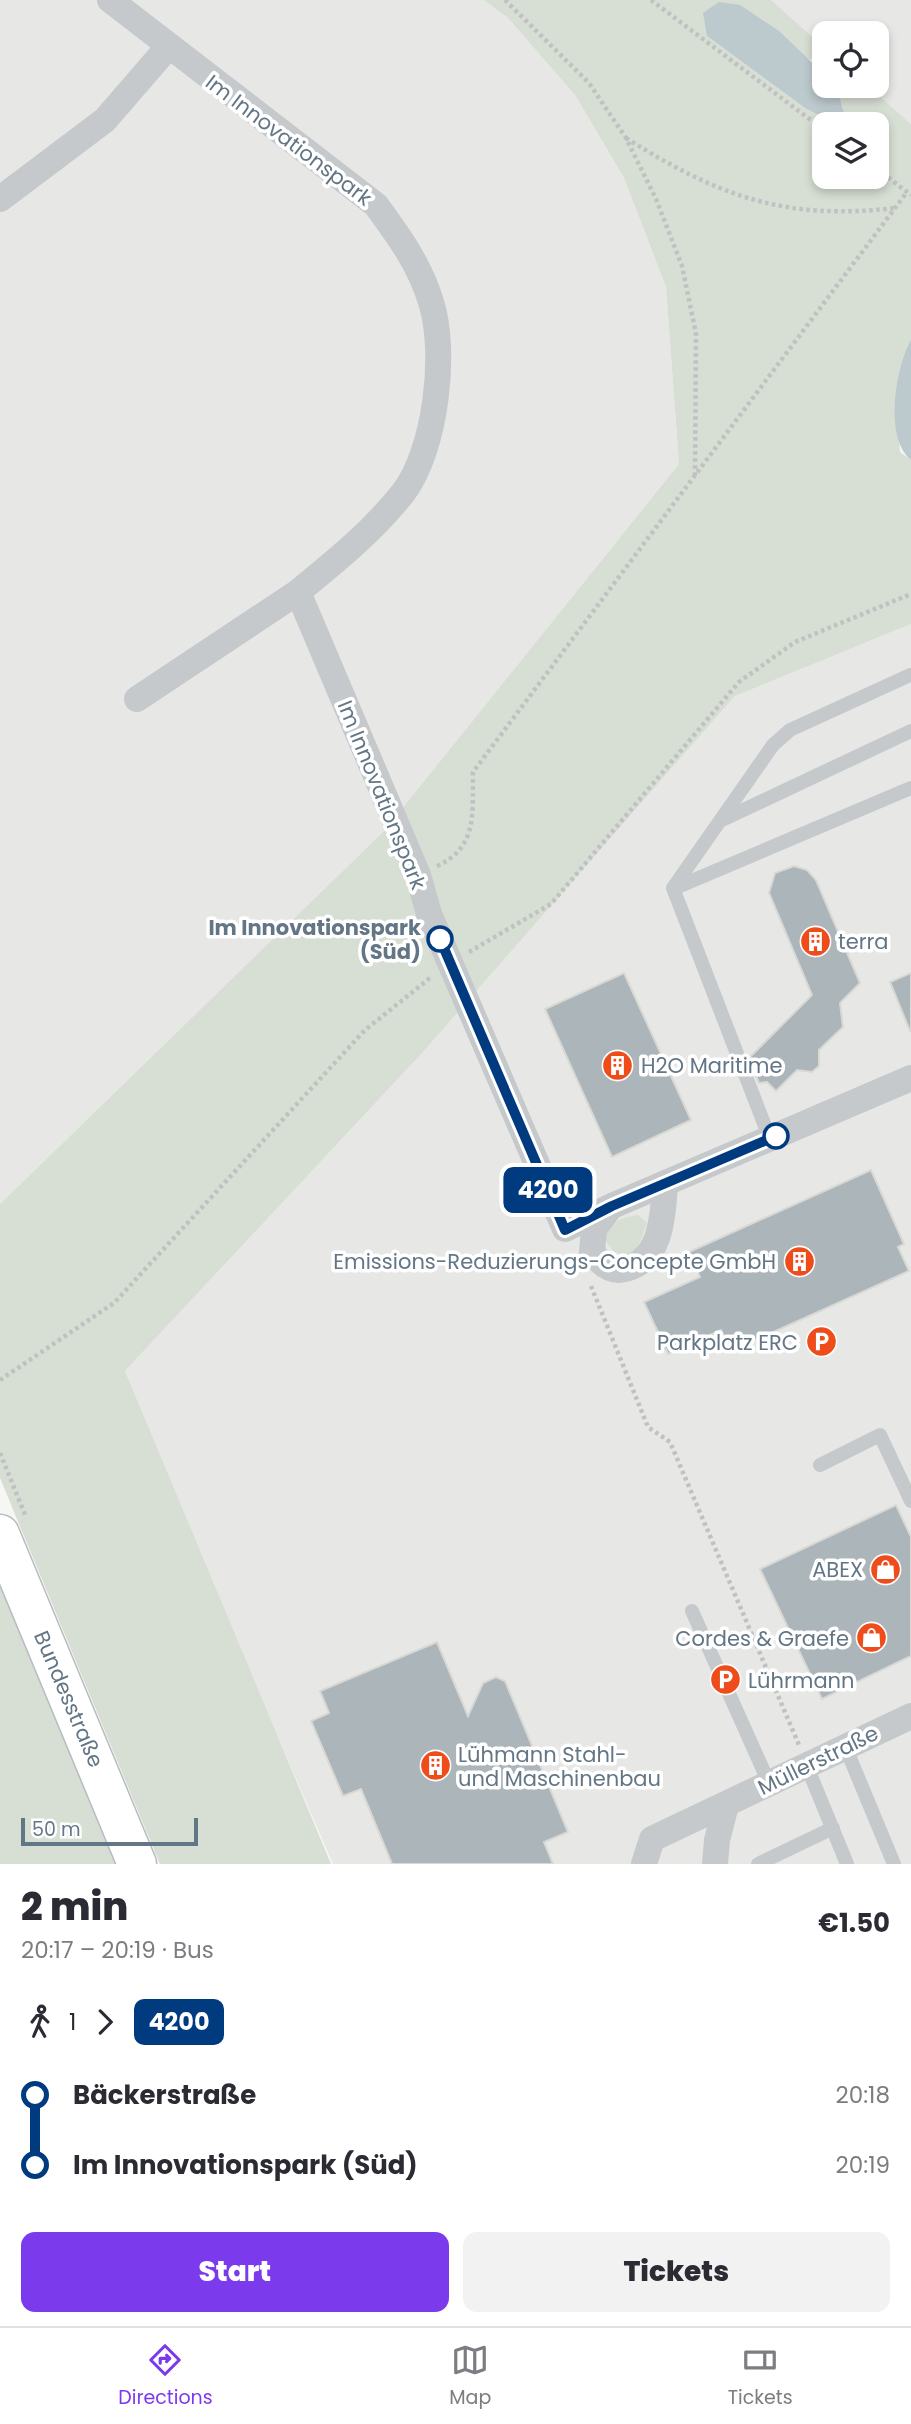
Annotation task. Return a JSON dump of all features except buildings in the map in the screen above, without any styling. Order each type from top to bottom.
[{"type":"main road","name":"Bundesstraße","points":[[0,1534],[137,1864]]},
{"type":"street","name":"Im Innovationspark","points":[[110,0],[376,205],[409,249],[432,303],[440,369],[429,437],[405,491],[356,546],[298,592],[137,699]]},
{"type":"street","points":[[0,199],[105,120],[168,47]]},
{"type":"street","name":"Im Innovationspark","points":[[298,592],[418,875],[429,915],[565,1230],[612,1206]]},
{"type":"street","points":[[666,1184],[655,1244],[633,1267],[620,1270],[608,1268],[592,1252],[594,1229],[612,1206],[911,1078]]},
{"type":"street","name":"Müllerstraße","points":[[645,1864],[652,1839],[911,1716]]},
{"type":"street","points":[[715,1864],[717,1840],[726,1805]]},
{"type":"lane","points":[[673,888],[773,745],[790,730],[910,675]]},
{"type":"lane","points":[[721,821],[911,731]]},
{"type":"lane","points":[[673,888],[911,788]]},
{"type":"lane","points":[[673,888],[770,1139]]},
{"type":"lane","points":[[820,1465],[880,1435],[911,1501]]},
{"type":"lane","points":[[692,1611],[769,1783]]},
{"type":"lane","points":[[845,1746],[894,1864]]},
{"type":"lane","points":[[806,1764],[848,1864]]},
{"type":"lane","points":[[758,1864],[833,1828]]},
{"type":"path","points":[[505,0],[590,83],[626,138],[656,199],[682,266],[696,334],[695,476]]},
{"type":"path","points":[[651,0],[812,121]]},
{"type":"path","points":[[626,138],[676,170],[724,192],[772,205],[833,212],[896,208]]},
{"type":"path","points":[[418,875],[451,859],[471,834],[473,772],[909,194],[889,178]]},
{"type":"path","points":[[590,1289],[648,1427],[670,1442],[806,1764]]},
{"type":"shaded area","points":[[0,0],[484,0],[508,18],[575,95],[624,178],[666,287],[679,464],[384,831],[0,1204]]},
{"type":"shaded area","points":[[484,0],[771,0],[812,36],[812,60],[707,36],[813,112],[812,189],[889,189],[889,112],[834,112],[836,98],[882,98],[911,124],[911,340],[896,394],[900,452],[911,460],[911,624],[735,696],[423,1052],[125,1371],[331,1864],[160,1864],[0,1478],[0,1204],[384,831],[679,464],[666,287],[624,178],[575,95],[508,18]]},
{"type":"shaded area","points":[[771,0],[911,0],[911,124],[882,98],[889,98],[889,21],[812,21],[812,36]]},
{"type":"shaded area","points":[[719,2],[740,5],[779,31],[812,63],[812,98],[840,98],[843,112],[813,112],[805,108],[707,36],[703,13]]},
{"type":"shaded area","points":[[911,340],[911,460],[897,436],[895,403],[900,368]]},
{"type":"shaded area","points":[[911,624],[911,1864],[333,1864],[237,1643],[125,1371],[423,1052],[735,696]]},
{"type":"shaded area","points":[[638,1215],[647,1223],[638,1247],[630,1256],[611,1249],[605,1238],[610,1227],[617,1221]]},
{"type":"shaded area","points":[[0,1534],[137,1864],[0,1864]]},
{"type":"bus line","name":"4200","points":[[440,939],[565,1230],[612,1206],[776,1136]]},
{"type":"place","name":"Im Innovationspark (Süd)","points":[[440,939]]},
{"type":"place","name":"terra","points":[[815,941]]},
{"type":"place","name":"H2O Maritime","points":[[618,1065]]},
{"type":"place","name":"Emissions-Reduzierungs-Concepte GmbH","points":[[799,1261]]},
{"type":"place","name":"Parkplatz ERC","points":[[821,1342]]},
{"type":"place","name":"ABEX","points":[[886,1569]]},
{"type":"place","name":"Cordes & Graefe","points":[[872,1638]]},
{"type":"place","name":"Lührmann","points":[[725,1680]]},
{"type":"place","name":"Lühmann Stahl- und Maschinenbau","points":[[435,1766]]}]
